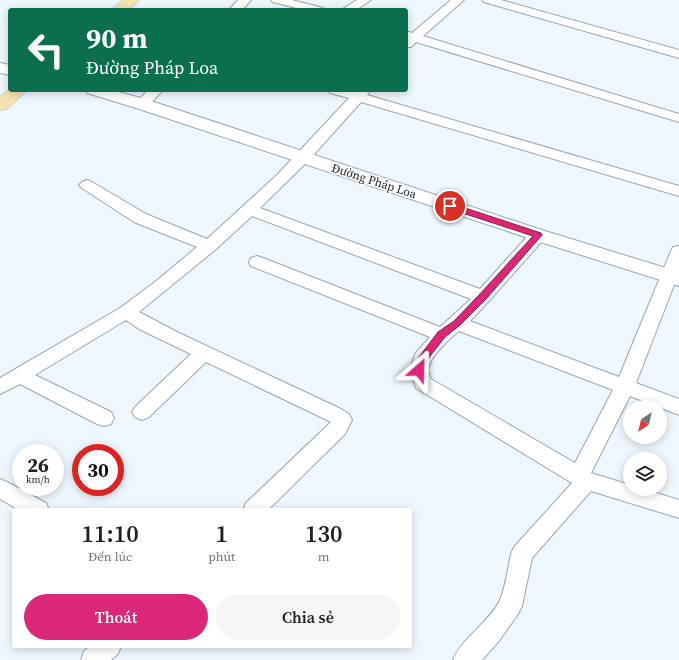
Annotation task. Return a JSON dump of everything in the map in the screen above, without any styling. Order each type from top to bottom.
[{"type":"main road","points":[[122,8],[132,0]]},
{"type":"main road","points":[[0,105],[16,92]]},
{"type":"street","points":[[237,8],[244,0]]},
{"type":"street","points":[[276,0],[310,8]]},
{"type":"street","points":[[351,8],[365,0]]},
{"type":"street","points":[[408,39],[458,0]]},
{"type":"street","points":[[488,0],[679,54]]},
{"type":"street","points":[[408,39],[679,118]]},
{"type":"street","name":"Đường Pháp Loa","points":[[100,92],[142,104],[538,235],[674,277]]},
{"type":"street","points":[[142,104],[154,92]]},
{"type":"street","points":[[0,387],[126,312],[145,299],[250,210],[304,158],[361,93],[679,191]]},
{"type":"street","points":[[87,185],[140,218],[209,246]]},
{"type":"street","points":[[250,210],[483,297]]},
{"type":"street","points":[[538,235],[483,297],[457,323],[442,334],[422,359],[419,370],[424,383],[583,478],[679,509]]},
{"type":"street","points":[[466,660],[490,633],[510,606],[522,554],[583,478],[674,277],[679,251]]},
{"type":"street","points":[[257,262],[442,334]]},
{"type":"street","points":[[126,312],[145,324],[334,414],[342,420],[338,428],[256,508]]},
{"type":"street","points":[[457,323],[679,407]]},
{"type":"street","points":[[142,412],[204,353]]},
{"type":"street","points":[[18,375],[104,418]]},
{"type":"street","points":[[0,488],[35,508]]},
{"type":"street","points":[[93,660],[107,648]]},
{"type":"route","points":[[419,370],[422,359],[442,334],[457,323],[483,297],[538,235],[450,206]]}]
